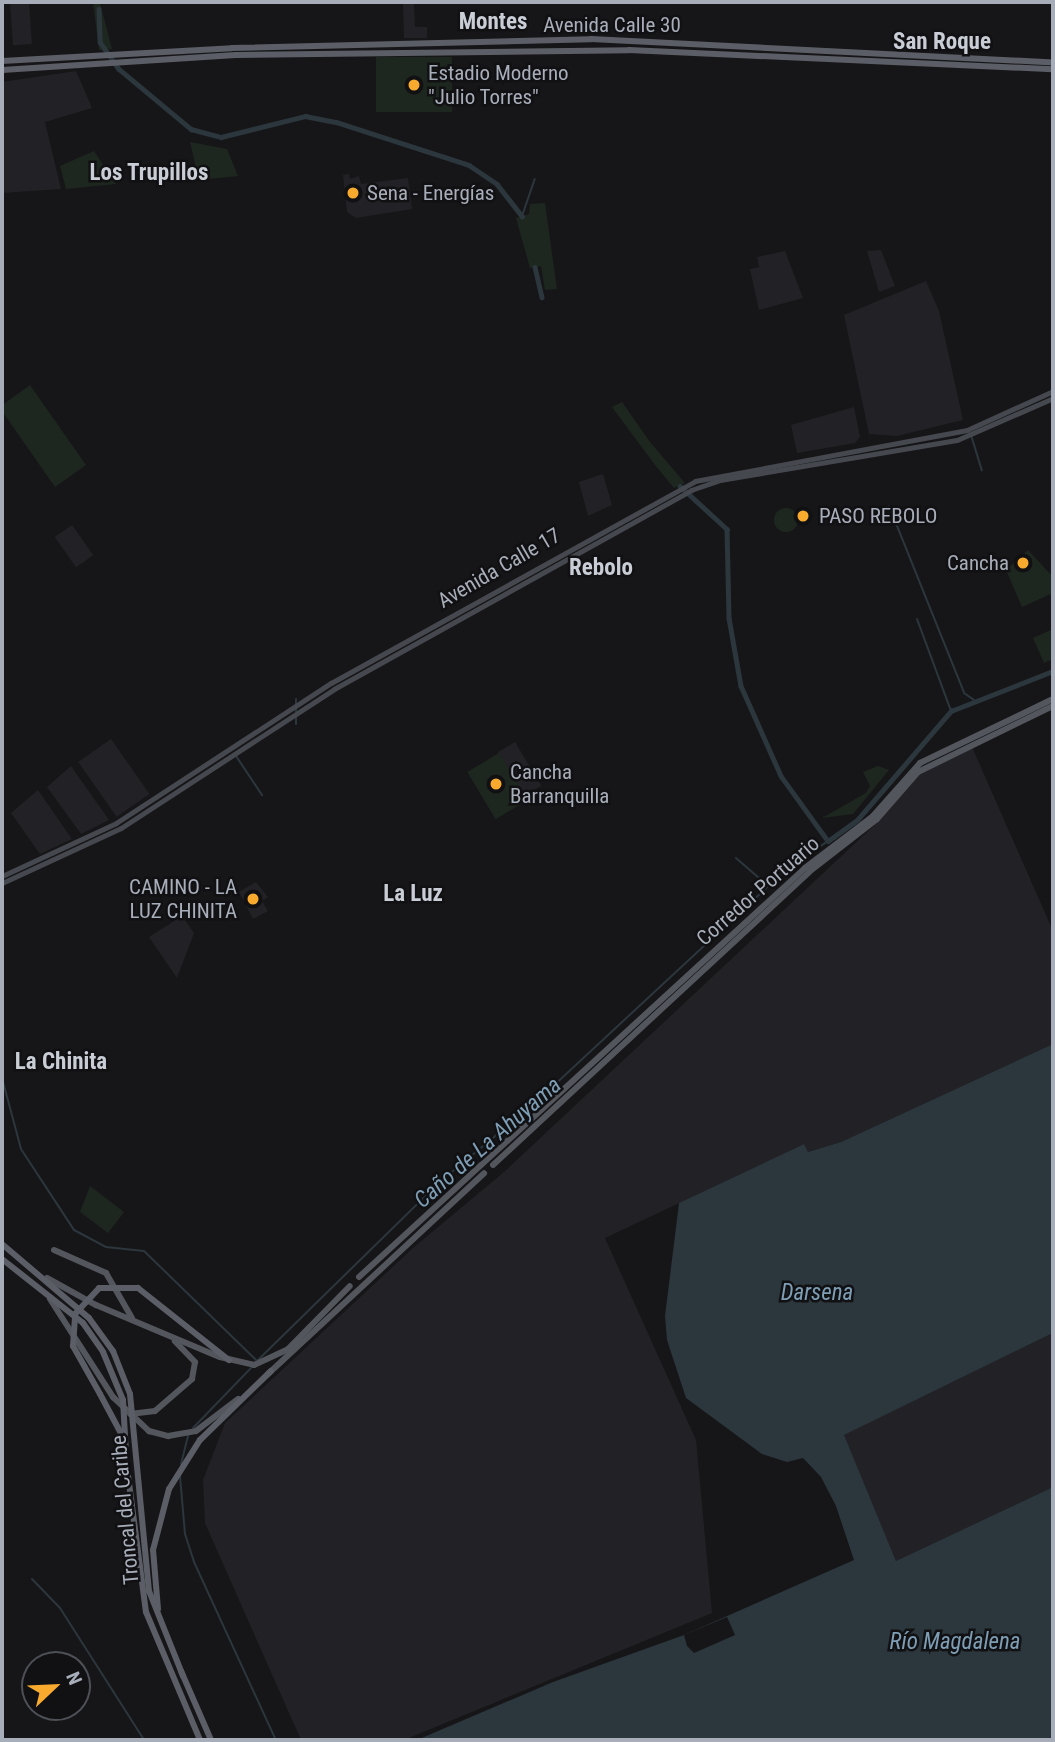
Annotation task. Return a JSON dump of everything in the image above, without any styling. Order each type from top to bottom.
[{"type":"highway","name":"Avenida Calle 30","points":[[2,61],[112,54],[617,39],[1053,62]]},
{"type":"highway","name":"Avenida Calle 30","points":[[2,70],[236,55],[689,50],[1053,69]]},
{"type":"highway","name":"Troncal del Caribe","points":[[2,1244],[47,1278],[89,1318],[113,1352],[130,1394],[149,1591],[211,1740]]},
{"type":"highway","name":"Troncal del Caribe","points":[[2,1259],[40,1286],[83,1323],[111,1367],[123,1400],[127,1471],[146,1612],[200,1740]]},
{"type":"highway","points":[[127,1471],[123,1434],[77,1356],[71,1335],[77,1309],[91,1293],[113,1284],[138,1288],[229,1360]]},
{"type":"highway","points":[[183,1676],[158,1608],[153,1549],[169,1489],[206,1434],[271,1371]]},
{"type":"main road","name":"Avenida Calle 17","points":[[1036,405],[1053,391]]},
{"type":"main road","name":"Avenida Calle 17","points":[[2,883],[121,828],[301,706],[554,554],[689,487],[970,433],[1053,398]]},
{"type":"main road","name":"Corredor Portuario","points":[[850,840],[925,760],[1053,699]]},
{"type":"main road","name":"Corredor Portuario","points":[[540,1119],[809,872],[850,840],[928,765],[1053,706]]},
{"type":"main road","name":"Avenida Calle 17","points":[[2,876],[116,823],[233,751]]},
{"type":"main road","points":[[493,1165],[540,1119]]},
{"type":"main road","points":[[359,1277],[479,1163],[540,1119]]},
{"type":"main road","points":[[40,1286],[125,1412],[140,1426],[168,1436],[196,1431],[271,1371],[484,1173]]},
{"type":"main road","points":[[54,1250],[106,1273],[136,1322]]},
{"type":"main road","points":[[47,1278],[102,1307],[168,1336],[229,1360],[263,1364],[288,1349],[350,1286]]},
{"type":"main road","points":[[102,1307],[118,1296]]},
{"type":"main road","points":[[125,1412],[145,1416],[192,1379],[191,1355],[168,1336]]},
{"type":"shaded area","points":[[29,2],[32,44],[13,45],[10,3]]},
{"type":"shaded area","points":[[93,2],[100,3],[112,49],[99,50]]},
{"type":"shaded area","points":[[403,4],[414,4],[415,27],[427,27],[427,38],[404,38]]},
{"type":"shaded area","name":"Estadio Moderno \"Julio Torres\"","points":[[376,57],[452,57],[452,112],[376,112]]},
{"type":"shaded area","points":[[76,71],[92,108],[45,122],[61,189],[2,193],[2,82]]},
{"type":"shaded area","points":[[190,142],[227,149],[238,176],[199,180]]},
{"type":"shaded area","points":[[94,151],[116,184],[66,189],[60,166]]},
{"type":"shaded area","points":[[349,174],[350,179],[359,176],[361,184],[408,178],[412,209],[356,218],[347,212],[343,175]]},
{"type":"shaded area","points":[[545,203],[557,289],[545,290],[541,266],[530,268],[516,218],[529,214],[530,204]]},
{"type":"shaded area","points":[[881,250],[895,286],[879,292],[867,251]]},
{"type":"shaded area","points":[[785,251],[803,298],[759,310],[750,269],[759,267],[757,257]]},
{"type":"shaded area","points":[[926,281],[939,311],[963,420],[897,436],[869,434],[844,315]]},
{"type":"shaded area","points":[[30,385],[86,465],[55,487],[2,411],[2,405]]},
{"type":"shaded area","points":[[622,402],[650,442],[685,483],[674,488],[655,465],[612,407]]},
{"type":"shaded area","points":[[854,407],[860,437],[855,443],[797,453],[791,425]]},
{"type":"shaded area","points":[[603,474],[612,505],[588,516],[579,482]]},
{"type":"shaded area","points":[[786,508],[797,515],[798,520],[791,531],[786,532],[775,525],[774,520],[781,509]]},
{"type":"shaded area","points":[[72,525],[93,555],[76,567],[55,537]]},
{"type":"shaded area","points":[[1028,550],[1053,577],[1053,593],[1022,607],[1006,570]]},
{"type":"shaded area","points":[[1053,629],[1053,659],[1044,663],[1033,638]]},
{"type":"shaded area","points":[[111,739],[149,794],[117,817],[78,762]]},
{"type":"shaded area","points":[[515,742],[541,786],[524,796],[498,752]]},
{"type":"shaded area","points":[[972,747],[1053,931],[1053,1044],[841,1142],[808,1152],[804,1144],[605,1238],[696,1440],[712,1613],[404,1740],[301,1740],[205,1523],[203,1480],[225,1423],[413,1248],[504,1172],[881,819],[918,775]]},
{"type":"shaded area","name":"Cancha Barranquilla","points":[[499,753],[527,800],[496,819],[467,772]]},
{"type":"shaded area","points":[[71,766],[109,820],[81,834],[47,787]]},
{"type":"shaded area","points":[[878,766],[889,770],[853,814],[822,818],[866,793],[870,786],[863,772]]},
{"type":"shaded area","points":[[38,790],[72,839],[40,854],[11,813]]},
{"type":"shaded area","name":"CAMINO - LA LUZ CHINITA","points":[[256,882],[268,897],[262,901],[268,911],[253,919],[239,892]]},
{"type":"shaded area","points":[[182,916],[194,933],[177,978],[149,937]]},
{"type":"shaded area","points":[[90,1186],[124,1212],[108,1233],[80,1212]]},
{"type":"shaded area","points":[[1053,1333],[1053,1487],[896,1561],[843,1435]]},
{"type":"water","points":[[1053,1044],[1053,1333],[844,1435],[896,1561],[1053,1487],[1053,1740],[417,1740],[553,1682],[684,1635],[854,1560],[836,1506],[821,1477],[803,1458],[787,1462],[762,1454],[686,1398],[667,1340],[665,1316],[679,1203],[804,1144],[808,1152],[841,1142]]},
{"type":"pier","points":[[727,1617],[735,1635],[694,1653],[687,1646],[684,1635]]},
{"type":"waterway","points":[[99,9],[100,42],[119,69],[191,129],[221,137],[305,116],[336,122],[469,165],[497,184],[522,216]]},
{"type":"waterway","points":[[522,216],[535,179]]},
{"type":"waterway","points":[[535,267],[542,297]]},
{"type":"waterway","points":[[971,435],[982,470]]},
{"type":"waterway","points":[[680,486],[727,529],[729,618],[741,686],[781,776],[828,841],[858,819],[951,711],[1053,671]]},
{"type":"waterway","points":[[889,506],[964,693],[974,700]]},
{"type":"waterway","points":[[917,619],[951,711]]},
{"type":"waterway","points":[[296,699],[296,712]]},
{"type":"waterway","points":[[296,717],[296,724]]},
{"type":"waterway","points":[[236,756],[262,795]]},
{"type":"waterway","name":"Caño de La Ahuyama","points":[[258,1360],[441,1181],[536,1102],[788,868],[828,841]]},
{"type":"waterway","points":[[736,858],[767,885]]},
{"type":"waterway","points":[[2,1078],[21,1149],[74,1230],[106,1247],[144,1251],[256,1360]]},
{"type":"waterway","name":"Caño de La Ahuyama","points":[[193,1428],[252,1367]]},
{"type":"waterway","name":"Caño de La Ahuyama","points":[[181,1464],[188,1435]]},
{"type":"waterway","name":"Caño de La Ahuyama","points":[[180,1476],[185,1534],[194,1562],[276,1740]]},
{"type":"waterway","points":[[32,1579],[60,1608],[144,1740]]},
{"type":"place","name":"Estadio Moderno \"Julio Torres\"","points":[[414,85]]},
{"type":"place","name":"Sena - Energías","points":[[353,193]]},
{"type":"place","name":"PASO REBOLO","points":[[803,516]]},
{"type":"place","name":"Cancha","points":[[1023,563]]},
{"type":"place","name":"Cancha Barranquilla","points":[[496,784]]},
{"type":"place","name":"CAMINO - LA LUZ CHINITA","points":[[253,899]]},
{"type":"district","name":"Montes","points":[[493,22]]},
{"type":"district","name":"San Roque","points":[[942,42]]},
{"type":"district","name":"Los Trupillos","points":[[149,173]]},
{"type":"district","name":"Rebolo","points":[[601,568]]},
{"type":"district","name":"La Luz","points":[[413,894]]},
{"type":"district","name":"La Chinita","points":[[61,1062]]},
{"type":"water label","name":"Darsena","points":[[817,1293]]},
{"type":"water label","name":"Río Magdalena","points":[[955,1642]]}]
